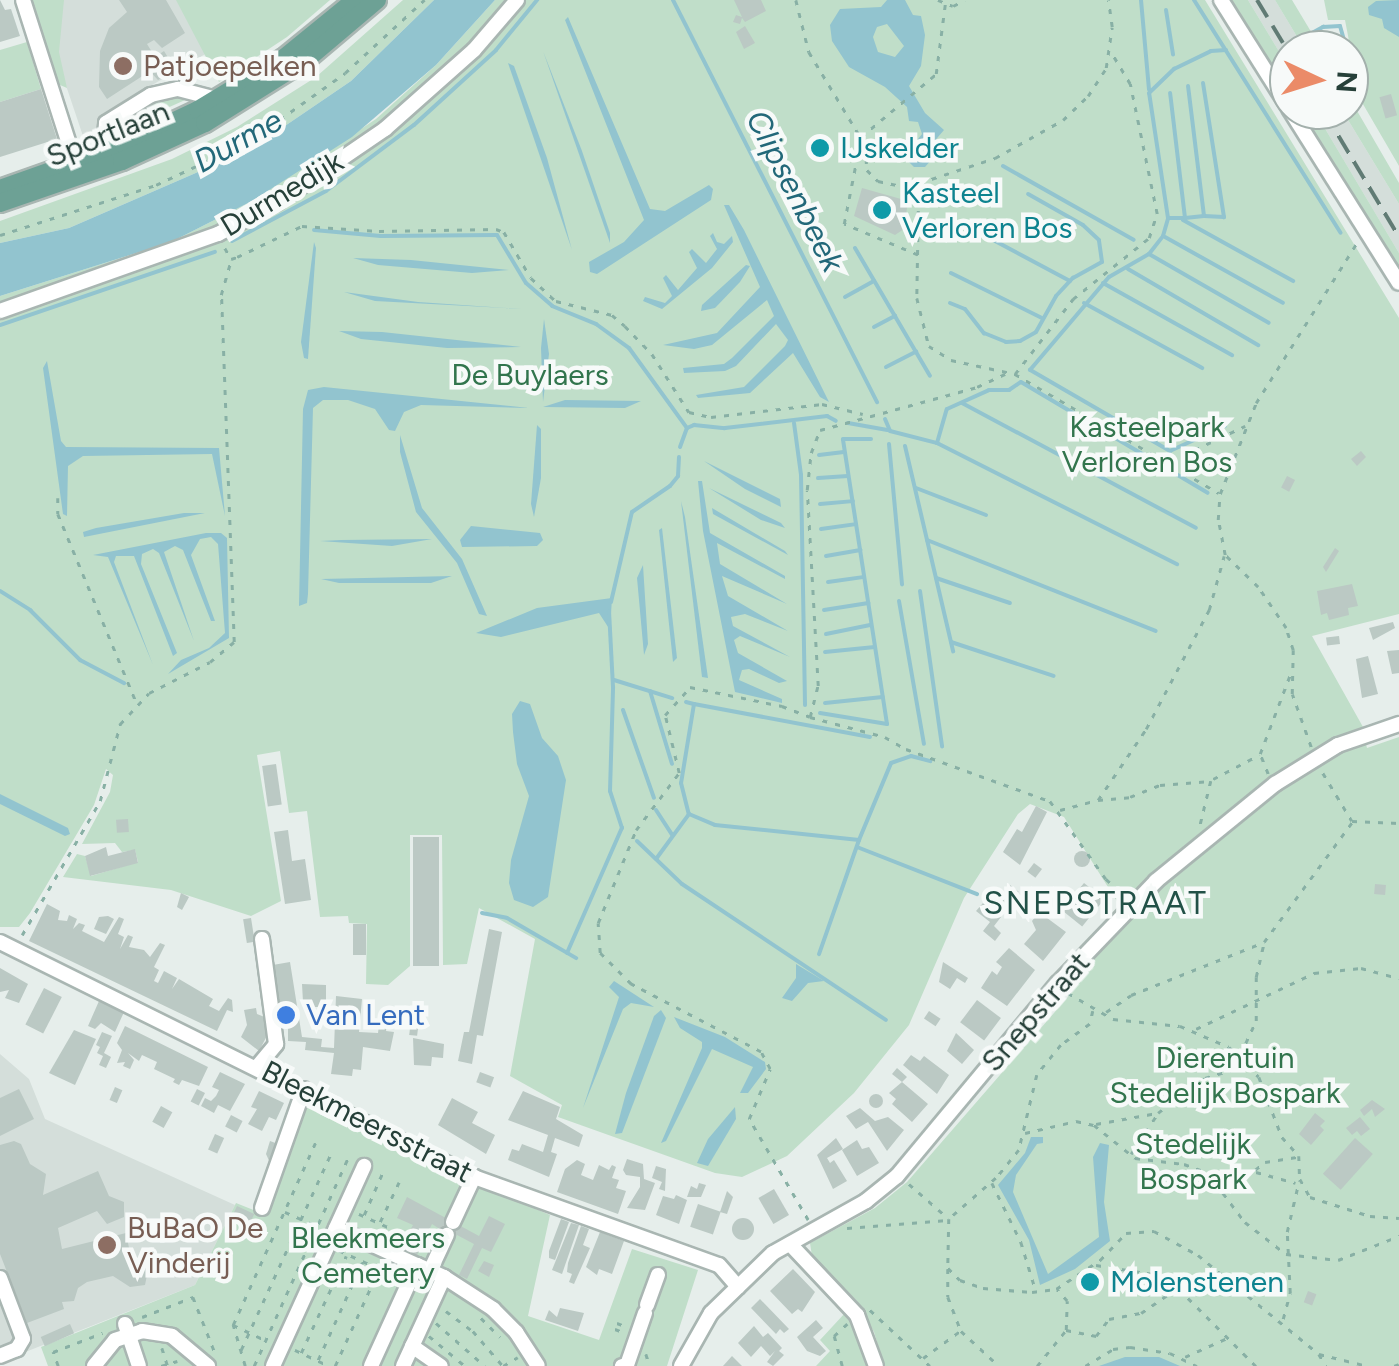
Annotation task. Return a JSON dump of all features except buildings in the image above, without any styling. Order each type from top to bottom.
[{"type":"main road","name":"Sportlaan","points":[[0,189],[104,152],[218,99],[284,58],[356,0]]},
{"type":"main road","name":"Sportlaan","points":[[0,203],[122,161],[205,123],[306,60],[377,0]]},
{"type":"street","points":[[23,0],[75,163]]},
{"type":"street","name":"Durmedijk","points":[[0,311],[218,234],[278,202],[384,129],[474,50],[516,0]]},
{"type":"street","points":[[1220,0],[1269,76]]},
{"type":"street","points":[[104,152],[106,124],[151,95],[178,89],[218,99]]},
{"type":"street","points":[[1303,130],[1399,283]]},
{"type":"street","name":"Snepstraat","points":[[682,1366],[695,1334],[772,1254],[897,1176],[1058,983],[1132,903],[1275,784],[1361,735],[1399,724]]},
{"type":"street","points":[[258,1066],[276,1044],[262,940]]},
{"type":"street","name":"Bleekmeersstraat","points":[[7,946],[258,1066],[474,1176],[719,1265],[738,1286]]},
{"type":"street","points":[[262,1208],[304,1089]]},
{"type":"street","points":[[275,1366],[364,1166]]},
{"type":"street","points":[[371,1366],[430,1271],[474,1176]]},
{"type":"street","points":[[332,1236],[430,1271],[493,1309],[516,1332],[538,1366]]},
{"type":"street","points":[[790,1244],[853,1311],[876,1366]]},
{"type":"street","points":[[403,1366],[426,1317],[430,1271]]},
{"type":"street","points":[[622,1366],[658,1275]]},
{"type":"street","points":[[0,1278],[23,1340],[17,1349],[0,1356]]},
{"type":"street","points":[[94,1366],[104,1350],[127,1329]]},
{"type":"street","points":[[127,1329],[140,1366]]},
{"type":"street","points":[[127,1329],[172,1336],[208,1366]]},
{"type":"street","points":[[412,1346],[441,1366]]},
{"type":"path","points":[[0,235],[156,185],[248,142],[345,73],[424,0]]},
{"type":"path","points":[[796,0],[809,52],[861,136],[867,170],[878,181],[907,188],[996,158],[1063,120],[1088,96],[1111,53]]},
{"type":"path","points":[[938,0],[945,5],[965,0]]},
{"type":"path","points":[[1015,374],[1073,299],[1149,238],[1157,214],[1130,84],[1111,53],[1108,0]]},
{"type":"path","points":[[920,255],[844,224],[861,136],[936,74],[945,5]]},
{"type":"path","points":[[919,183],[916,298],[930,346],[951,360],[1015,374],[1170,461],[1220,494]]},
{"type":"path","points":[[231,259],[302,226],[379,231],[496,229],[504,232],[531,278],[556,301],[612,315],[625,326],[652,354],[688,412],[711,416],[822,404],[864,414]]},
{"type":"path","points":[[1098,800],[1146,728],[1210,610],[1224,555],[1218,520],[1220,494],[1246,426],[1366,228]]},
{"type":"path","points":[[7,946],[100,801],[113,740],[136,703],[222,654],[236,635],[221,294],[231,259],[218,234]]},
{"type":"path","points":[[810,717],[818,686],[807,490],[811,453],[820,430],[864,414],[978,386],[1005,374]]},
{"type":"path","points":[[1170,461],[1246,426]]},
{"type":"path","points":[[58,498],[58,514],[136,703]]},
{"type":"path","points":[[1224,555],[1258,587],[1286,628],[1293,650],[1292,694],[1316,758],[1352,821]]},
{"type":"path","points":[[1060,810],[1130,796],[1160,785],[1211,781],[1260,754],[1292,672]]},
{"type":"path","points":[[814,1230],[749,1119],[770,1069],[762,1052],[631,984],[600,954],[598,924],[636,830],[679,772],[666,714],[690,687],[782,706],[884,737],[906,749],[1050,801],[1106,879],[1132,903]]},
{"type":"path","points":[[1260,754],[1275,784]]},
{"type":"path","points":[[1196,847],[1211,781]]},
{"type":"path","points":[[1352,821],[1399,824]]},
{"type":"path","points":[[1240,1055],[1251,1040],[1264,942],[1352,821]]},
{"type":"path","points":[[1104,1014],[1131,995],[1264,942]]},
{"type":"path","points":[[1194,1030],[1314,973],[1361,968],[1399,978]]},
{"type":"path","points":[[1058,983],[1093,1012],[1113,1020],[1194,1030],[1240,1055],[1248,1064],[1270,1098],[1282,1137],[1299,1156],[1299,1181],[1286,1254],[1290,1293],[1282,1320]]},
{"type":"path","points":[[832,1220],[846,1228],[950,1219],[992,1182],[1019,1150],[1037,1075],[1062,1046],[1090,1024],[1093,1012]]},
{"type":"path","points":[[1131,1155],[1158,1113],[1205,1078],[1248,1064]]},
{"type":"path","points":[[1025,1134],[1076,1121],[1094,1125],[1158,1113]]},
{"type":"path","points":[[1094,1125],[1131,1155],[1220,1177],[1245,1178],[1273,1160],[1299,1156]]},
{"type":"path","points":[[245,1366],[233,1325],[315,1143]]},
{"type":"path","points":[[240,1352],[332,1151]]},
{"type":"path","points":[[254,1366],[348,1158]]},
{"type":"path","points":[[1256,1171],[1299,1181],[1310,1197],[1320,1202],[1370,1216],[1399,1218]]},
{"type":"path","points":[[364,1216],[382,1174]]},
{"type":"path","points":[[897,1176],[950,1219]]},
{"type":"path","points":[[1220,1177],[1223,1193],[1245,1222],[1286,1254],[1338,1260],[1399,1236]]},
{"type":"path","points":[[380,1223],[399,1182]]},
{"type":"path","points":[[992,1182],[1021,1242],[1036,1292]]},
{"type":"path","points":[[345,1208],[412,1238]]},
{"type":"path","points":[[233,1325],[332,1366],[379,1269],[346,1254],[332,1236],[317,1226],[284,1212]]},
{"type":"path","points":[[950,1219],[948,1297],[962,1331],[999,1366]]},
{"type":"path","points":[[948,1268],[972,1285],[1036,1292],[1056,1289],[1094,1265],[1126,1233],[1154,1231],[1198,1255],[1282,1320],[1319,1354],[1326,1366]]},
{"type":"path","points":[[302,1353],[346,1254]]},
{"type":"path","points":[[318,1360],[362,1262]]},
{"type":"path","points":[[1094,1265],[1140,1270],[1179,1288],[1256,1366]]},
{"type":"path","points":[[1066,1330],[1096,1336],[1109,1319],[1141,1313],[1179,1288]]},
{"type":"path","points":[[1037,1366],[1066,1330],[1068,1300],[1056,1289]]},
{"type":"path","points":[[471,1311],[505,1342]]},
{"type":"path","points":[[842,1366],[834,1336],[853,1311],[882,1316],[930,1366]]},
{"type":"path","points":[[426,1317],[466,1366]]},
{"type":"path","points":[[426,1317],[463,1342],[485,1366]]},
{"type":"path","points":[[426,1317],[473,1331],[503,1366]]},
{"type":"path","points":[[202,1319],[220,1366]]},
{"type":"path","points":[[922,1358],[962,1331]]},
{"type":"path","points":[[1182,1358],[1228,1337]]},
{"type":"path","points":[[167,1348],[158,1345],[168,1365]]},
{"type":"path","points":[[1084,1366],[1114,1348],[1130,1347],[1182,1358],[1198,1366]]},
{"type":"path","points":[[510,1350],[521,1366]]},
{"type":"path","points":[[160,1366],[183,1359],[177,1354]]},
{"type":"path","points":[[1319,1354],[1368,1366]]},
{"type":"shaded area","name":"Patjoepelken","points":[[46,0],[246,0],[207,53],[111,109],[100,118],[95,138],[85,142],[47,29]]},
{"type":"shaded area","points":[[1248,0],[1275,0],[1293,30],[1269,30],[1269,35]]},
{"type":"shaded area","points":[[1326,130],[1354,130],[1399,204],[1399,253]]},
{"type":"shaded area","name":"BuBaO De Vinderij","points":[[0,1054],[29,1079],[45,1119],[235,1205],[195,1285],[0,1362]]},
{"type":"green space","points":[[27,0],[64,0],[59,52],[67,88],[53,82],[54,72],[50,73]]},
{"type":"green space","points":[[176,0],[330,0],[287,37],[219,82]]},
{"type":"green space","points":[[403,0],[434,0],[351,81],[251,149],[69,228],[0,243],[0,221],[172,159],[237,127],[316,77]]},
{"type":"green space","points":[[495,0],[1205,0],[1269,105],[1269,130],[1284,130],[1399,318],[1399,614],[1312,636],[1363,727],[1265,783],[1118,903],[1064,817],[1030,804],[1018,814],[964,898],[909,1025],[854,1093],[787,1156],[742,1177],[715,1173],[558,1117],[562,1105],[510,1076],[535,939],[479,908],[467,964],[443,965],[442,835],[410,835],[410,966],[388,985],[366,984],[367,924],[349,923],[348,916],[320,917],[307,811],[289,813],[280,751],[257,755],[281,901],[251,916],[171,890],[63,877],[77,854],[85,856],[91,876],[138,862],[135,850],[122,852],[115,843],[82,844],[110,792],[113,775],[106,769],[94,805],[30,913],[19,927],[0,927],[0,296],[171,242],[252,201],[376,119],[436,65]]},
{"type":"green space","points":[[1229,0],[1248,0],[1269,35],[1269,65]]},
{"type":"green space","points":[[1275,0],[1292,0],[1310,30],[1293,30]]},
{"type":"green space","points":[[1324,0],[1399,0],[1399,166],[1369,114],[1369,30],[1347,30],[1345,20],[1328,20]]},
{"type":"green space","points":[[27,42],[41,89],[0,102],[0,50]]},
{"type":"green space","points":[[162,96],[194,96],[107,135],[108,129]]},
{"type":"green space","points":[[1309,130],[1326,130],[1399,253],[1399,274]]},
{"type":"green space","points":[[1354,130],[1368,130],[1399,183],[1399,204]]},
{"type":"green space","name":"Stedelijk Bospark","points":[[1399,737],[1399,1366],[884,1366],[874,1332],[857,1301],[812,1256],[810,1243],[875,1208],[907,1182],[1067,998],[1080,978],[1080,970],[1130,914],[1197,853],[1306,771],[1365,740],[1367,748]]},
{"type":"green space","name":"Bleekmeers Cemetery","points":[[305,1101],[424,1160],[550,1215],[528,1316],[599,1340],[632,1249],[698,1270],[667,1366],[48,1366],[41,1347],[195,1285],[236,1203],[266,1215]]},
{"type":"green space","points":[[845,1313],[855,1326],[869,1366],[816,1366],[830,1351],[820,1340]]},
{"type":"water","points":[[434,0],[495,0],[436,65],[352,137],[252,201],[171,242],[0,296],[0,243],[69,228],[251,149],[351,81]]},
{"type":"water","points":[[887,0],[905,0],[913,15],[921,16],[925,35],[921,66],[909,86],[925,113],[944,130],[932,144],[933,158],[925,167],[914,167],[904,157],[922,134],[918,122],[909,121],[907,107],[885,87],[849,67],[832,41],[830,25],[840,9],[881,7]],"holes":[[[887,24],[904,46],[895,57],[878,52],[873,37],[877,27]]]},
{"type":"water","points":[[1399,0],[1399,37],[1384,28],[1382,19],[1369,15],[1368,7],[1376,1]]},
{"type":"water","points":[[568,17],[650,209],[665,211],[709,185],[713,189],[711,200],[597,274],[590,272],[589,262],[624,242],[644,220],[565,20]]},
{"type":"water","points":[[543,51],[582,151],[610,243]]},
{"type":"water","points":[[508,63],[514,66],[547,158],[572,250]]},
{"type":"water","points":[[724,205],[729,205],[744,230],[829,402],[820,397],[793,353],[750,393],[698,398],[696,395],[744,387],[785,346],[788,340],[776,324],[736,366],[725,371],[684,373],[683,368],[724,364],[732,358],[774,316],[767,300],[712,345],[694,349],[663,345],[717,333],[760,287]]},
{"type":"water","points":[[713,233],[717,242],[724,244],[732,236],[733,242],[712,268],[662,309],[643,301],[645,297],[665,303],[672,296],[663,278],[666,275],[678,290],[697,268],[689,252],[692,249],[706,263],[717,249],[710,236]]},
{"type":"water","points":[[314,242],[308,359],[304,358],[301,342]]},
{"type":"water","points":[[353,258],[509,270],[472,273],[378,265]]},
{"type":"water","points":[[746,265],[750,266],[740,282],[715,308],[701,311],[702,305]]},
{"type":"water","points":[[344,292],[418,302],[522,309],[375,301]]},
{"type":"water","points":[[544,319],[549,354],[543,402],[541,348]]},
{"type":"water","points":[[339,331],[521,347],[447,348],[361,339]]},
{"type":"water","points":[[47,361],[61,441],[66,447],[219,448],[225,516],[212,454],[83,456],[68,466],[67,516],[63,514],[43,368]]},
{"type":"water","points":[[324,387],[529,408],[421,405],[404,412],[395,431],[389,430],[375,409],[348,400],[323,400],[313,408],[308,594],[307,603],[299,606],[303,409],[308,390]]},
{"type":"water","points":[[565,400],[641,401],[625,408],[543,407]]},
{"type":"water","points":[[537,425],[541,429],[541,478],[534,517],[531,504]]},
{"type":"water","points":[[400,435],[422,508],[462,559],[487,616],[479,614],[457,563],[416,512],[400,452]]},
{"type":"water","points":[[704,461],[780,499],[781,507],[745,489]]},
{"type":"water","points":[[698,481],[702,481],[710,533],[785,576],[717,543],[720,564],[787,604],[722,576],[728,596],[788,631],[745,614],[731,617],[733,626],[790,657],[740,636],[734,640],[738,653],[787,681],[779,683],[749,669],[742,670],[739,680],[782,699],[782,703],[735,692],[703,531]]},
{"type":"water","points":[[709,488],[781,523],[785,528],[761,520]]},
{"type":"water","points":[[681,501],[685,517],[708,678],[702,677]]},
{"type":"water","points":[[712,508],[785,551],[788,555],[713,514]]},
{"type":"water","points":[[205,513],[84,537],[83,532],[96,528]]},
{"type":"water","points":[[471,526],[540,533],[543,540],[537,546],[462,547],[460,540]]},
{"type":"water","points":[[662,528],[677,658],[673,662],[659,530]]},
{"type":"water","points":[[221,533],[227,538],[229,638],[168,674],[181,660],[209,648],[225,633],[218,544],[211,537],[200,539],[191,555],[215,621],[211,621],[183,550],[175,546],[164,552],[194,641],[159,553],[153,549],[142,554],[141,564],[177,653],[173,656],[134,556],[116,556],[114,562],[153,665],[108,557],[93,555]]},
{"type":"water","points":[[432,539],[392,546],[320,541],[341,540]]},
{"type":"water","points":[[643,565],[648,644],[644,655],[637,578]]},
{"type":"water","points":[[452,576],[431,583],[339,583],[321,579]]},
{"type":"water","points":[[612,598],[610,630],[599,613],[501,637],[476,633],[537,608]]},
{"type":"water","points":[[520,701],[530,704],[542,738],[558,756],[566,780],[548,897],[533,907],[514,900],[509,883],[511,860],[529,796],[517,764],[513,732],[512,714]]},
{"type":"water","points":[[0,794],[68,828],[70,834],[65,836],[0,804]]},
{"type":"water","points":[[796,964],[824,981],[808,983],[792,1001],[782,998],[796,978]]},
{"type":"water","points":[[614,981],[654,1007],[631,1003],[623,1009],[583,1108],[619,997],[609,987]]},
{"type":"water","points":[[661,1010],[666,1018],[622,1133],[615,1134],[654,1016]]},
{"type":"water","points":[[674,1017],[725,1037],[765,1062],[766,1069],[748,1093],[740,1093],[753,1067],[712,1049],[666,1141],[661,1143],[702,1048],[702,1042],[680,1028]]},
{"type":"water","points":[[735,1107],[736,1119],[708,1166],[697,1163],[708,1139]]},
{"type":"water","points":[[1031,1137],[1043,1137],[1043,1143],[1037,1144],[1016,1175],[1013,1192],[1048,1274],[1099,1237],[1093,1157],[1100,1143],[1109,1145],[1104,1202],[1110,1241],[1075,1269],[1040,1285],[1029,1240],[998,1185],[1025,1153]]},
{"type":"water","points":[[1125,1357],[1159,1357],[1180,1366],[1099,1366]]},
{"type":"waterway","points":[[232,241],[326,191],[414,125],[496,50],[537,0]]},
{"type":"waterway","name":"Clipsenbeek","points":[[673,0],[877,402]]},
{"type":"waterway","points":[[1141,0],[1149,90]]},
{"type":"waterway","points":[[1194,0],[1341,233]]},
{"type":"waterway","points":[[1166,10],[1173,54]]},
{"type":"waterway","name":"Clipsenbeek","points":[[1318,30],[1340,26],[1341,30]]},
{"type":"waterway","name":"Clipsenbeek","points":[[1225,426],[1170,451],[1030,370],[1109,277],[1149,254],[1163,236],[1168,218],[1149,93],[1174,69],[1211,51],[1226,50]]},
{"type":"waterway","points":[[1203,83],[1224,217],[1204,216]]},
{"type":"waterway","points":[[1185,218],[1204,216],[1188,86]]},
{"type":"waterway","points":[[1168,218],[1185,218],[1170,93]]},
{"type":"waterway","points":[[1003,166],[1134,240]]},
{"type":"waterway","points":[[950,303],[965,309],[984,333],[1006,342],[1020,341],[1036,332],[1056,296],[1073,278],[1102,262],[1099,240],[1083,225],[1028,194]]},
{"type":"waterway","points":[[1183,220],[1293,281]]},
{"type":"waterway","name":"Clipsenbeek","points":[[314,230],[381,236],[497,235],[526,283],[552,306],[596,324],[629,348],[687,428]]},
{"type":"waterway","points":[[1165,237],[1283,303]]},
{"type":"waterway","points":[[995,241],[1070,281]]},
{"type":"waterway","points":[[855,248],[930,376]]},
{"type":"waterway","points":[[0,325],[215,252]]},
{"type":"waterway","points":[[1149,254],[1269,323]]},
{"type":"waterway","points":[[1128,269],[1258,345]]},
{"type":"waterway","points":[[951,273],[1042,318]]},
{"type":"waterway","points":[[845,297],[874,281]]},
{"type":"waterway","points":[[1103,283],[1232,355]]},
{"type":"waterway","points":[[1084,303],[1202,368]]},
{"type":"waterway","points":[[874,327],[895,316]]},
{"type":"waterway","points":[[886,367],[916,352]]},
{"type":"waterway","points":[[885,419],[890,431],[937,443],[947,409],[989,390],[1009,390],[1021,382],[1208,493]]},
{"type":"waterway","points":[[962,403],[1196,528]]},
{"type":"waterway","name":"Clipsenbeek","points":[[680,447],[687,428],[694,425],[725,428],[827,416],[836,421]]},
{"type":"waterway","points":[[794,423],[801,475],[805,705]]},
{"type":"waterway","name":"Clipsenbeek","points":[[848,423],[887,430]]},
{"type":"waterway","points":[[820,713],[887,724],[843,439],[871,439]]},
{"type":"waterway","points":[[937,443],[1177,564]]},
{"type":"waterway","points":[[889,444],[902,584]]},
{"type":"waterway","points":[[905,446],[953,651]]},
{"type":"waterway","points":[[819,455],[844,452]]},
{"type":"waterway","points":[[611,602],[632,512],[670,486],[678,476],[679,457]]},
{"type":"waterway","points":[[818,478],[848,476]]},
{"type":"waterway","points":[[916,488],[986,515]]},
{"type":"waterway","points":[[820,504],[853,501]]},
{"type":"waterway","points":[[821,529],[856,524]]},
{"type":"waterway","points":[[927,540],[1156,631]]},
{"type":"waterway","points":[[826,556],[860,550]]},
{"type":"waterway","points":[[828,582],[863,577]]},
{"type":"waterway","points":[[936,578],[1010,603]]},
{"type":"waterway","points":[[0,591],[30,610],[80,660],[124,683]]},
{"type":"waterway","points":[[920,591],[942,746]]},
{"type":"waterway","points":[[899,601],[924,744]]},
{"type":"waterway","points":[[824,610],[868,603]]},
{"type":"waterway","points":[[567,953],[622,828],[610,791],[613,687],[609,611]]},
{"type":"waterway","points":[[826,634],[870,625]]},
{"type":"waterway","points":[[951,642],[1054,676]]},
{"type":"waterway","points":[[825,652],[875,647]]},
{"type":"waterway","points":[[614,680],[672,698]]},
{"type":"waterway","points":[[650,691],[672,764]]},
{"type":"waterway","points":[[825,703],[883,697]]},
{"type":"waterway","points":[[686,702],[694,704],[681,783],[689,814],[715,825],[859,840],[819,954]]},
{"type":"waterway","points":[[694,704],[870,737]]},
{"type":"waterway","points":[[623,710],[654,798]]},
{"type":"waterway","points":[[859,840],[891,763],[911,756],[930,761]]},
{"type":"waterway","points":[[656,810],[672,835]]},
{"type":"waterway","points":[[656,859],[689,814]]},
{"type":"waterway","points":[[637,841],[682,884],[886,1020]]},
{"type":"waterway","points":[[857,847],[977,894]]},
{"type":"waterway","points":[[482,913],[507,918],[576,958]]},
{"type":"railway","points":[[1257,0],[1275,30]]},
{"type":"railway","points":[[1335,130],[1399,237]]},
{"type":"place","name":"Patjoepelken","points":[[123,66]]},
{"type":"place","name":"IJskelder","points":[[820,148]]},
{"type":"place","name":"Kasteel Verloren Bos","points":[[882,210]]},
{"type":"place","name":"Van Lent","points":[[286,1015]]},
{"type":"place","name":"BuBaO De Vinderij","points":[[107,1245]]},
{"type":"place","name":"Molenstenen","points":[[1090,1282]]},
{"type":"district","name":"SNEPSTRAAT","points":[[1096,903]]},
{"type":"water label","name":"Durme","points":[[238,141]]},
{"type":"park label","name":"De Buylaers","points":[[530,375]]},
{"type":"park label","name":"Kasteelpark Verloren Bos","points":[[1147,444]]},
{"type":"park label","name":"Dierentuin Stedelijk Bospark","points":[[1225,1075]]}]
